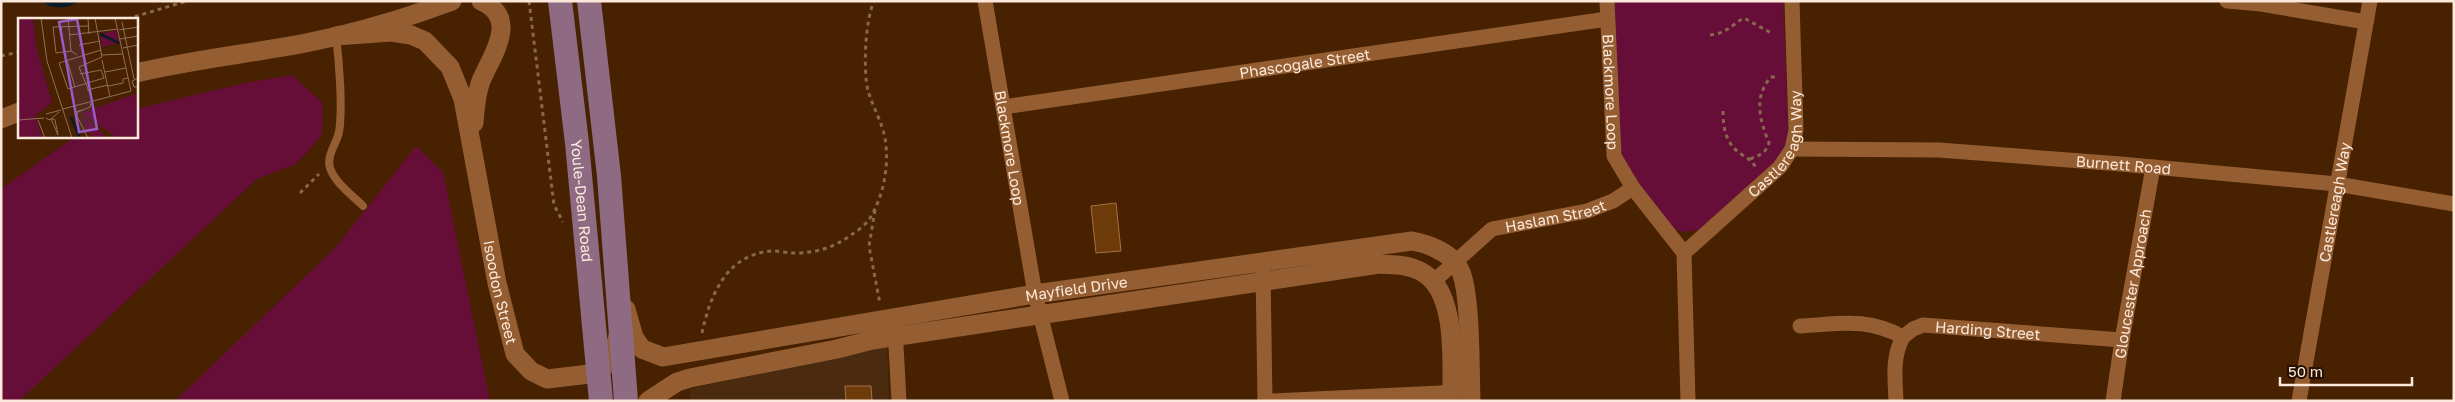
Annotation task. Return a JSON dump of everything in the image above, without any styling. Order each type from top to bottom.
[{"type":"main road","name":"Youle-Dean Road","points":[[560,1],[601,401]]},
{"type":"main road","name":"Youle-Dean Road","points":[[588,1],[617,265],[626,401]]},
{"type":"street","name":"Isoodon Street","points":[[138,73],[178,64],[302,44],[336,36],[452,1]]},
{"type":"street","name":"Isoodon Street","points":[[475,167],[476,104],[480,82],[500,40],[501,20],[491,6],[481,1]]},
{"type":"street","name":"Blackmore Loop","points":[[985,1],[1035,294],[1062,401]]},
{"type":"street","name":"Blackmore Loop","points":[[1607,1],[1614,156],[1633,188],[1684,253]]},
{"type":"street","name":"Castlereagh Way","points":[[1684,253],[1780,167],[1792,149],[1796,130],[1792,1]]},
{"type":"street","points":[[2227,1],[2261,4],[2366,22]]},
{"type":"street","name":"Castlereagh Way","points":[[2298,401],[2370,1]]},
{"type":"street","name":"Phascogale Street","points":[[1003,107],[1607,19]]},
{"type":"street","name":"Isoodon Street","points":[[336,36],[391,32],[412,35],[434,48],[450,67],[461,92],[497,282],[515,354],[531,371],[547,379],[598,373]]},
{"type":"street","points":[[1,119],[18,112]]},
{"type":"street","name":"Burnett Road","points":[[1792,149],[1939,150],[2153,167],[2337,184],[2454,204]]},
{"type":"street","name":"Gloucester Approach","points":[[2113,401],[2153,167]]},
{"type":"street","name":"Haslam Street","points":[[1433,282],[1492,229],[1587,211],[1613,201],[1633,188]]},
{"type":"street","name":"Mayfield Drive","points":[[617,265],[627,317],[634,337],[642,349],[663,357],[1035,294],[1412,241],[1437,249],[1454,262]]},
{"type":"street","points":[[1684,253],[1688,401]]},
{"type":"street","points":[[1273,401],[1461,396],[1466,304],[1460,269],[1454,262]]},
{"type":"street","points":[[1263,263],[1265,401]]},
{"type":"street","name":"Mayfield Drive","points":[[648,401],[676,382],[690,378],[895,336],[1379,264],[1405,265],[1422,271],[1433,282],[1443,297],[1448,315],[1461,396]]},
{"type":"street","points":[[894,317],[899,401]]},
{"type":"street","points":[[1800,326],[1868,323],[1886,328],[1903,337],[1897,348],[1895,366],[1896,401]]},
{"type":"street","points":[[598,373],[612,358],[620,324]]},
{"type":"street","name":"Harding Street","points":[[1903,337],[1913,328],[1923,325],[2122,340]]},
{"type":"lane","points":[[336,36],[339,131],[331,155],[330,167],[336,178],[363,206]]},
{"type":"path","points":[[130,18],[187,1]]},
{"type":"path","points":[[529,1],[554,205],[566,228],[586,242]]},
{"type":"path","points":[[874,1],[867,34],[868,89],[883,129],[887,149],[886,166],[876,204],[869,246],[880,304]]},
{"type":"path","points":[[1710,35],[1725,33],[1732,25],[1744,18],[1773,34]]},
{"type":"path","points":[[1,56],[18,52]]},
{"type":"path","points":[[1750,159],[1767,150],[1769,143],[1759,118],[1759,110],[1768,81],[1771,77],[1776,77]]},
{"type":"path","points":[[1723,111],[1725,135],[1739,153],[1750,159],[1757,170]]},
{"type":"path","points":[[300,193],[330,167]]},
{"type":"path","points":[[701,336],[707,311],[717,286],[731,269],[749,257],[771,251],[818,252],[838,245],[870,218],[876,204]]},
{"type":"shaded area","points":[[1612,1],[1783,1],[1789,141],[1769,173],[1700,230],[1684,232],[1670,228],[1623,168],[1618,136]]},
{"type":"shaded area","points":[[292,75],[322,102],[322,134],[296,164],[257,179],[19,401],[1,401],[1,189],[73,138],[138,138],[138,109],[245,83]]},
{"type":"shaded area","points":[[416,146],[443,172],[490,401],[175,401],[336,247]]},
{"type":"shaded area","points":[[887,345],[889,401],[690,401],[690,389]]},
{"type":"building","points":[[1116,203],[1121,251],[1096,253],[1091,206]]},
{"type":"building","points":[[845,386],[871,386],[872,401],[846,401]]},
{"type":"waterway","points":[[46,1],[60,5],[75,1]]}]
